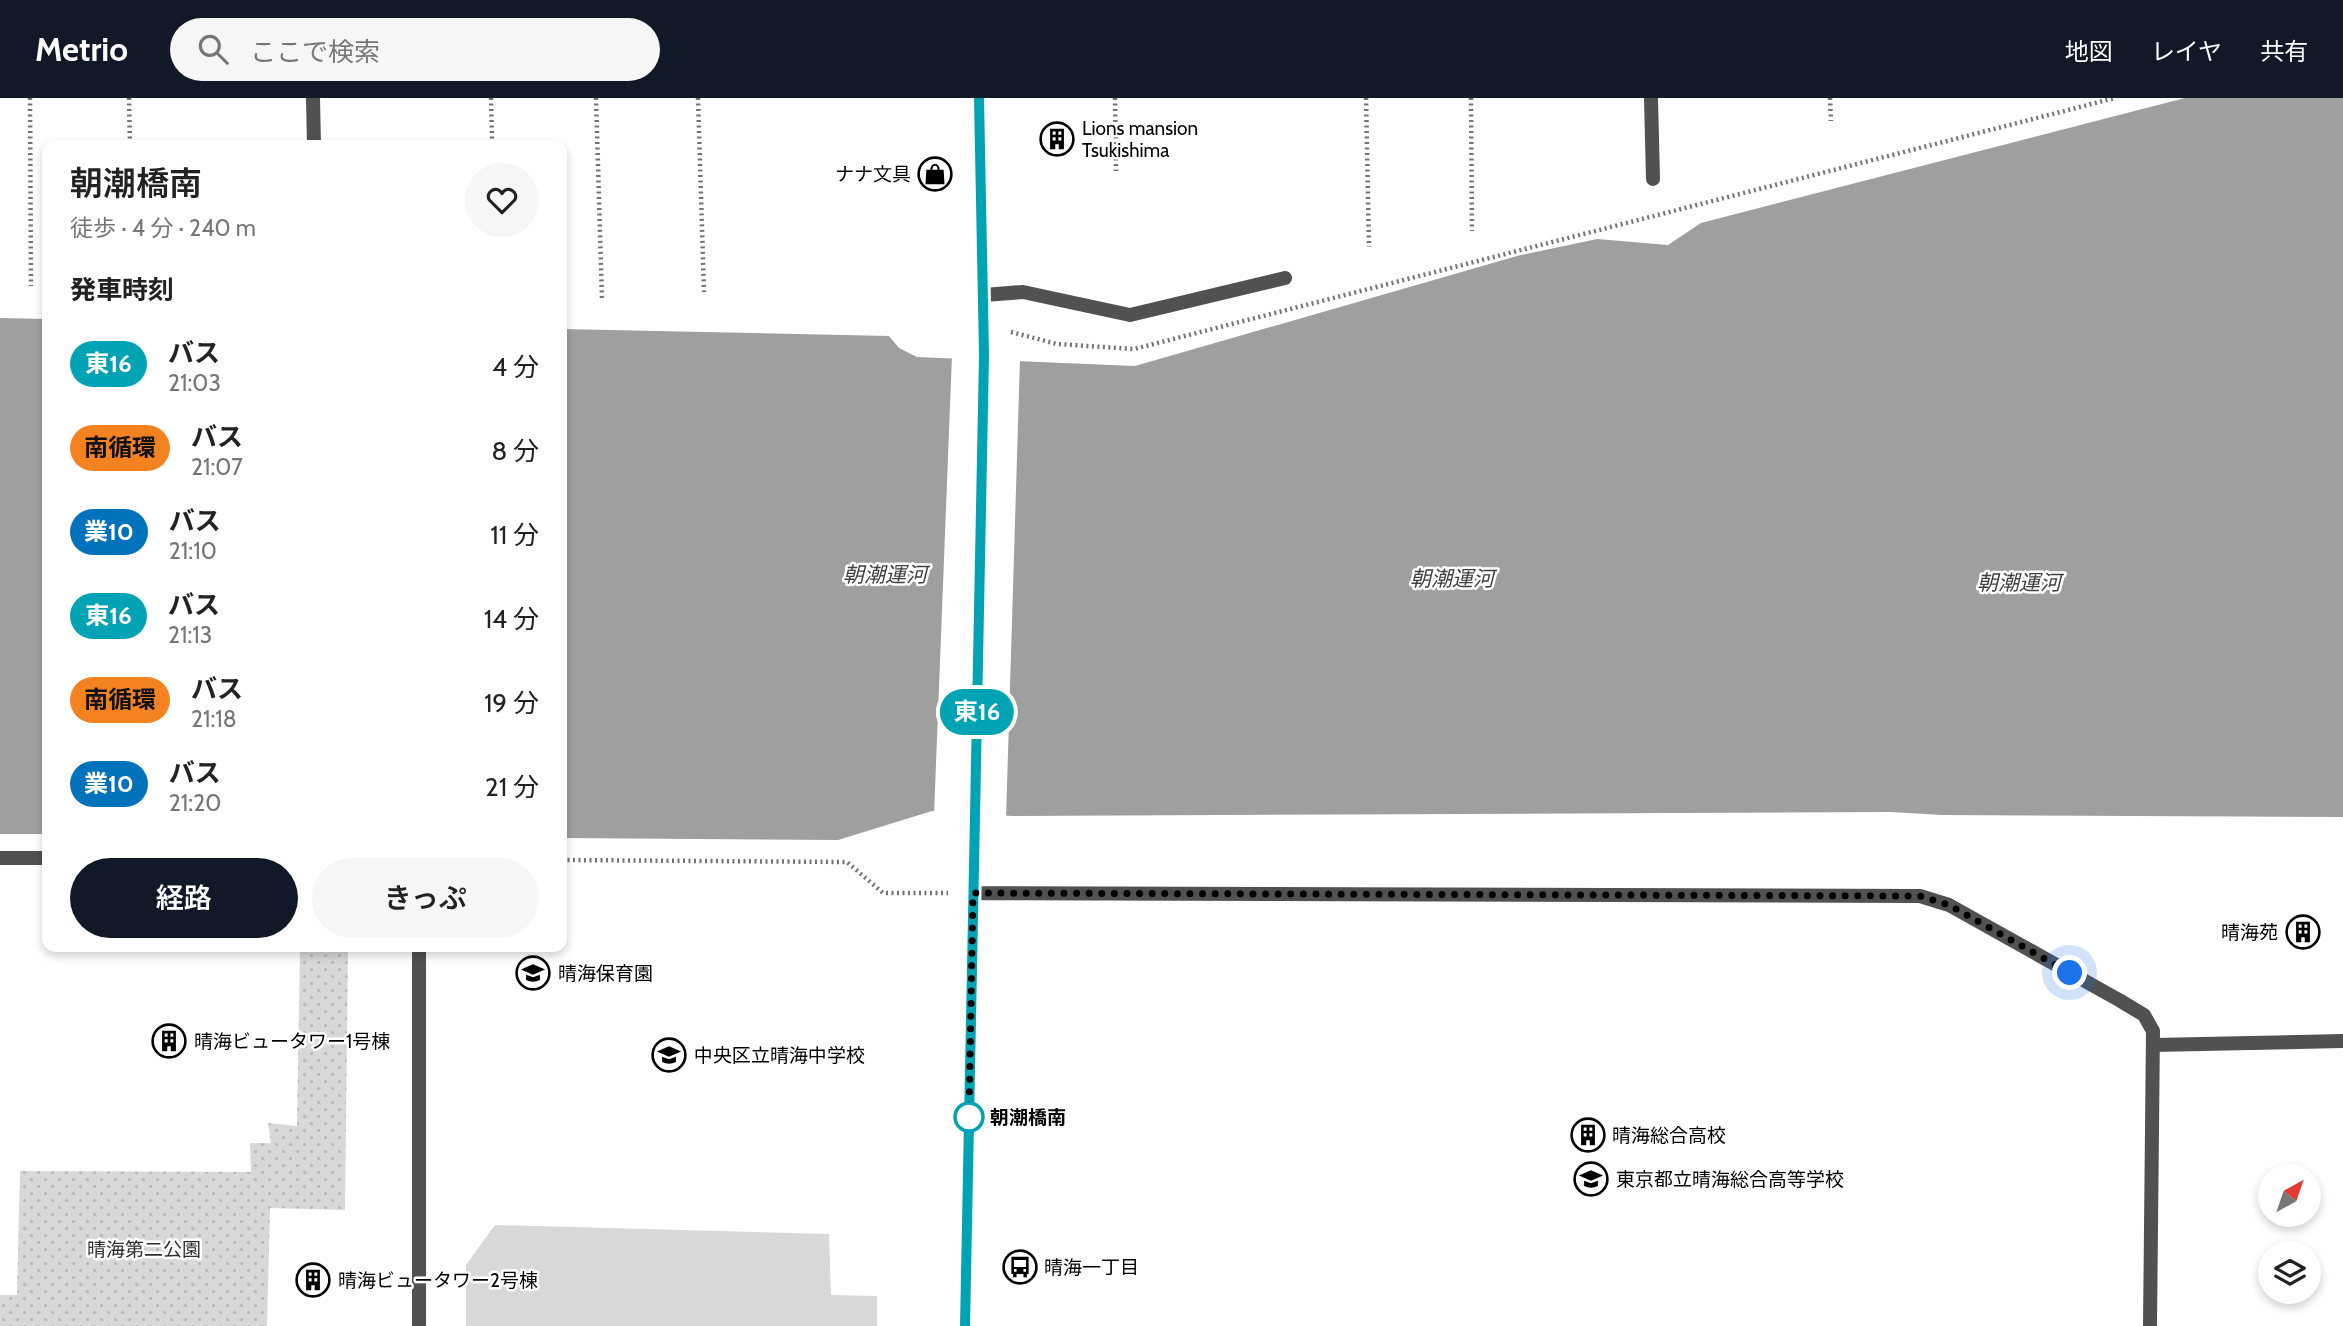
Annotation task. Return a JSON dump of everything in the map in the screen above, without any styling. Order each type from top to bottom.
[{"type":"street","points":[[313,98],[314,140]]},
{"type":"street","points":[[965,1326],[984,355],[979,98]]},
{"type":"street","points":[[1651,98],[1653,179]]},
{"type":"street","points":[[984,295],[1023,292],[1130,315],[1285,278]]},
{"type":"street","points":[[0,858],[42,858]]},
{"type":"street","points":[[973,893],[1920,896],[1949,905],[2136,1010],[2144,1015],[2153,1031],[2150,1326]]},
{"type":"street","points":[[419,952],[419,1326]]},
{"type":"street","points":[[2152,1045],[2343,1041]]},
{"type":"path","points":[[30,98],[31,286]]},
{"type":"path","points":[[129,98],[130,140]]},
{"type":"path","points":[[491,98],[492,140]]},
{"type":"path","points":[[596,98],[602,299]]},
{"type":"path","points":[[698,98],[704,292]]},
{"type":"path","points":[[1115,98],[1116,171]]},
{"type":"path","points":[[1366,98],[1369,247]]},
{"type":"path","points":[[1471,98],[1472,231]]},
{"type":"path","points":[[1830,98],[1831,121]]},
{"type":"path","points":[[1011,332],[1057,344],[1134,349],[2115,98]]},
{"type":"path","points":[[567,860],[847,862],[883,893],[973,893]]},
{"type":"green space","name":"晴海第二公園","points":[[300,952],[348,952],[345,1210],[270,1208],[267,1326],[0,1326],[0,1295],[17,1295],[20,1171],[251,1172],[250,1143],[271,1143],[268,1123],[297,1126]]},
{"type":"green space","points":[[495,1225],[829,1234],[831,1295],[877,1296],[877,1326],[466,1326],[466,1265]]},
{"type":"water","name":"朝潮運河","points":[[2185,98],[2343,98],[2343,817],[1942,815],[1890,812],[1012,816],[932,811],[838,840],[567,838],[567,329],[889,336],[899,348],[917,357],[1135,366],[1517,256],[1597,239],[1668,245],[1701,223]]},
{"type":"water","points":[[0,318],[42,319],[42,834],[0,834]]},
{"type":"pier","points":[[952,355],[1020,358],[1006,819],[934,815]]},
{"type":"bus line","name":"東16","points":[[965,1326],[984,355],[979,98]]},
{"type":"place","name":"Lions mansion Tsukishima","points":[[1057,139]]},
{"type":"place","name":"ナナ文具","points":[[935,174]]},
{"type":"place","name":"晴海苑","points":[[2303,932]]},
{"type":"place","name":"晴海保育園","points":[[533,973]]},
{"type":"place","name":"晴海ビュータワー1号棟","points":[[169,1041]]},
{"type":"place","name":"中央区立晴海中学校","points":[[669,1055]]},
{"type":"place","name":"朝潮橋南","points":[[969,1117]]},
{"type":"place","name":"晴海総合高校","points":[[1588,1135]]},
{"type":"place","name":"東京都立晴海総合高等学校","points":[[1591,1179]]},
{"type":"place","name":"晴海一丁目","points":[[1020,1267]]},
{"type":"place","name":"晴海ビュータワー2号棟","points":[[313,1280]]},
{"type":"route","points":[[969,1117],[973,893],[1920,896],[1949,905],[2070,973]]}]
